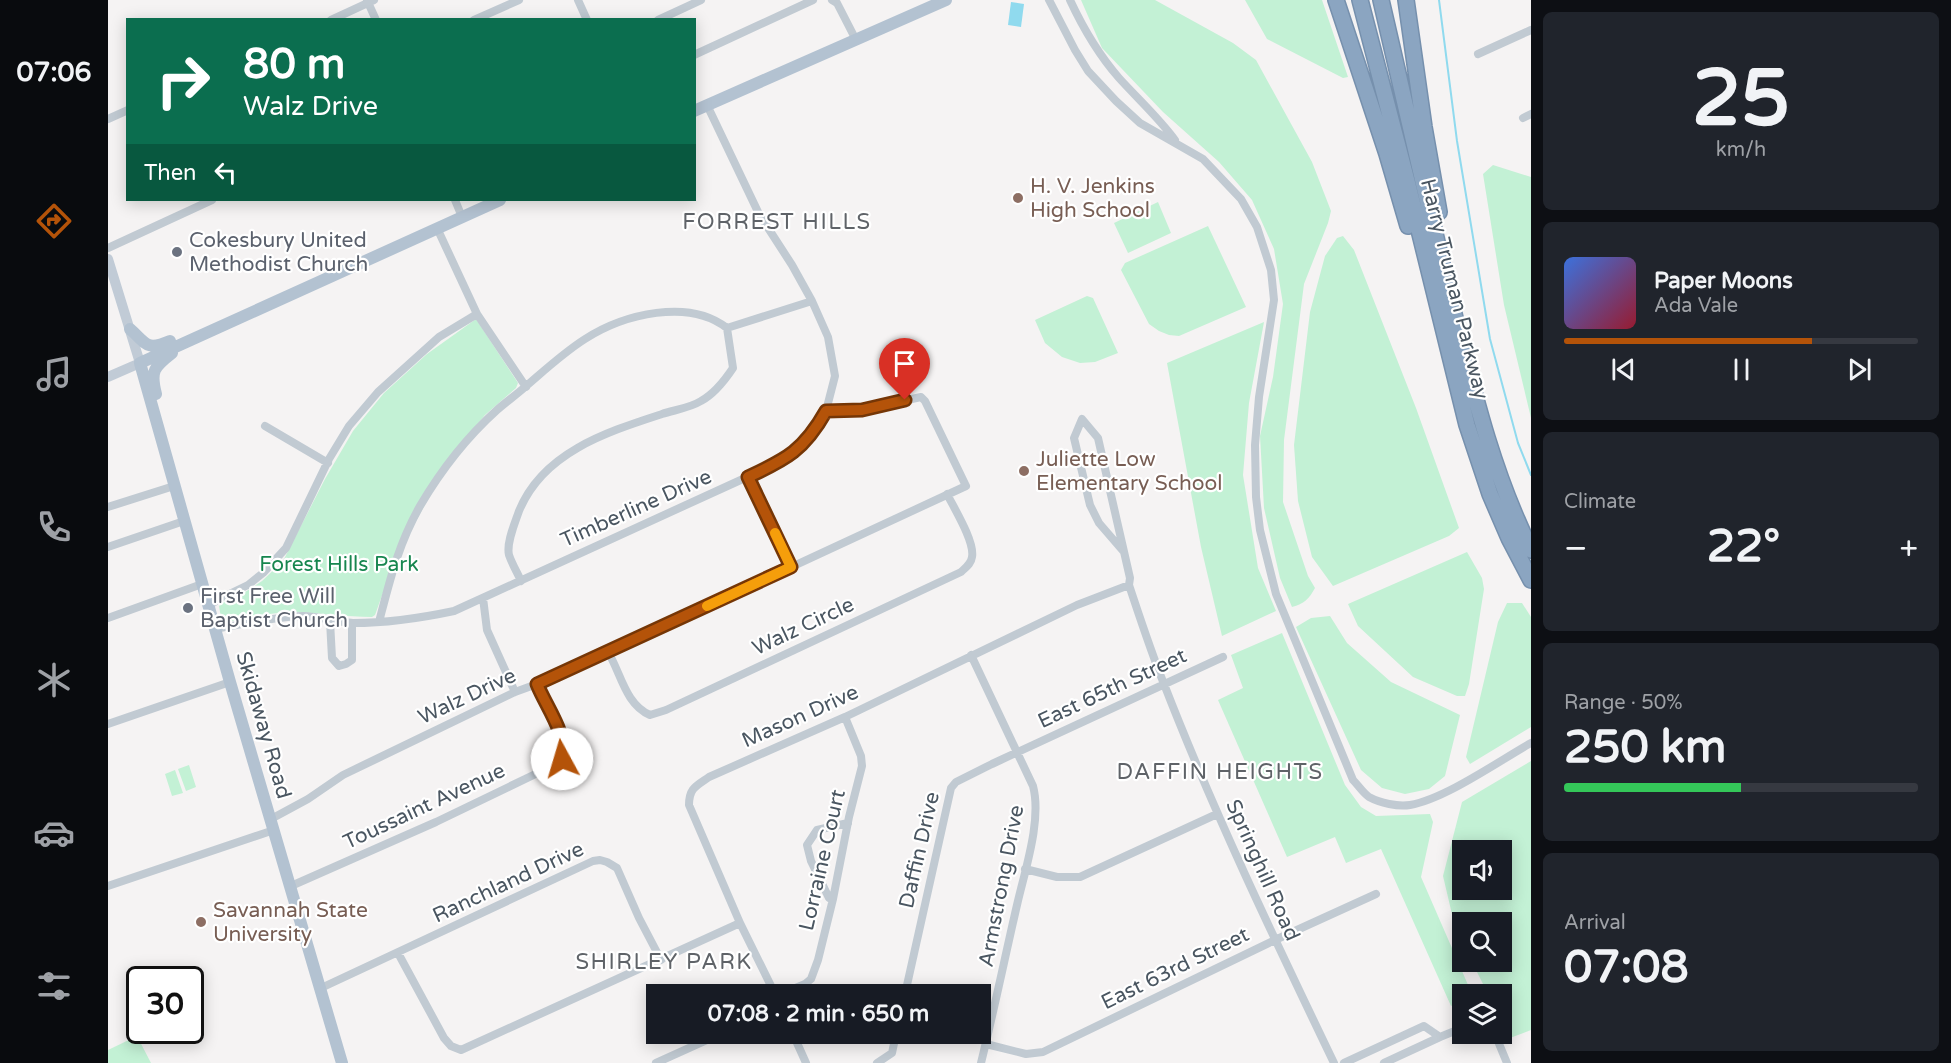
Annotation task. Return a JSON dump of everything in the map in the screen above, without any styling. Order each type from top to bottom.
[{"type":"highway","points":[[1336,0],[1387,154],[1448,379],[1463,427],[1490,494]]},
{"type":"highway","name":"Harry Truman Parkway","points":[[1360,0],[1465,416],[1490,494],[1531,580]]},
{"type":"highway","name":"Harry Truman Parkway","points":[[1381,0],[1412,142],[1491,455],[1531,550]]},
{"type":"highway","points":[[1406,0],[1424,127],[1459,334]]},
{"type":"main road","points":[[696,110],[946,0]]},
{"type":"main road","points":[[108,377],[498,201]]},
{"type":"main road","name":"Skidaway Road","points":[[108,259],[342,1063]]},
{"type":"main road","points":[[129,329],[146,345],[161,345],[181,337],[186,342]]},
{"type":"main road","points":[[161,439],[163,426],[153,375],[160,362],[186,342]]},
{"type":"street","points":[[478,18],[519,0]]},
{"type":"street","points":[[578,0],[585,18]]},
{"type":"street","points":[[662,18],[701,0]]},
{"type":"street","points":[[696,54],[813,0]]},
{"type":"street","points":[[832,0],[837,3],[856,40]]},
{"type":"street","points":[[1049,0],[1075,50],[1093,77],[1140,123],[1176,141],[1203,159],[1241,199],[1257,227],[1271,270],[1274,300],[1259,397],[1255,445],[1256,497],[1260,530],[1276,594],[1353,780],[1368,796],[1389,804],[1409,805],[1464,782],[1531,743]]},
{"type":"street","points":[[1070,0],[1099,51],[1118,77],[1176,141]]},
{"type":"street","points":[[335,18],[370,1],[375,18]]},
{"type":"street","points":[[1478,54],[1531,30]]},
{"type":"street","name":"Timberline Drive","points":[[215,629],[298,616],[352,623],[418,619],[454,611],[748,477],[797,451],[816,429],[826,411],[835,376],[828,337],[792,265],[759,214],[707,105]]},
{"type":"street","points":[[108,119],[126,112]]},
{"type":"street","points":[[1523,118],[1531,114]]},
{"type":"street","points":[[108,248],[210,201]]},
{"type":"street","points":[[454,201],[462,217]]},
{"type":"street","points":[[437,228],[477,314],[526,387]]},
{"type":"street","points":[[379,622],[390,572],[419,508],[430,490],[471,437],[496,411],[547,367],[587,338],[646,314],[675,311],[692,313],[708,317],[727,328],[812,301]]},
{"type":"street","points":[[210,606],[217,600],[248,585],[263,573],[286,548],[328,463],[350,426],[378,392],[439,337],[477,314]]},
{"type":"street","points":[[521,580],[508,553],[512,530],[523,503],[539,480],[550,467],[579,446],[622,427],[701,401],[723,382],[733,368],[727,328]]},
{"type":"street","name":"Walz Drive","points":[[108,886],[273,825],[343,775],[514,692],[608,652],[966,486],[921,397],[862,410],[826,411]]},
{"type":"street","name":"Springhill Road","points":[[1124,552],[1099,523],[1090,505],[1074,438],[1083,419],[1098,438],[1130,578],[1129,585],[1164,684],[1217,814],[1334,1063]]},
{"type":"street","points":[[265,426],[328,463]]},
{"type":"street","points":[[748,477],[791,567]]},
{"type":"street","points":[[108,507],[174,486]]},
{"type":"street","name":"Walz Circle","points":[[608,652],[622,683],[640,709],[649,715],[656,715],[961,572],[969,565],[973,556],[972,546],[947,494]]},
{"type":"street","points":[[108,547],[184,521]]},
{"type":"street","points":[[108,618],[202,584]]},
{"type":"street","name":"Mason Drive","points":[[770,984],[740,922],[689,805],[689,795],[694,788],[709,777],[845,717],[1077,605],[1129,585]]},
{"type":"street","points":[[483,598],[487,630],[514,692]]},
{"type":"street","points":[[330,621],[332,658],[339,666],[352,660],[352,623]]},
{"type":"street","name":"Armstrong Drive","points":[[971,655],[1018,752],[1037,800],[1025,869],[991,1022]]},
{"type":"street","name":"East 65th Street","points":[[1018,752],[1222,657]]},
{"type":"street","points":[[108,724],[230,682]]},
{"type":"street","name":"Toussaint Avenue","points":[[291,886],[436,822],[562,759],[565,748],[560,732],[537,684]]},
{"type":"street","name":"Lorraine Court","points":[[805,984],[810,979],[818,960],[862,766],[861,756],[845,717]]},
{"type":"street","name":"Daffin Drive","points":[[907,984],[951,788],[956,782],[1018,752]]},
{"type":"street","points":[[1025,869],[1057,877],[1080,877],[1217,814]]},
{"type":"street","points":[[833,899],[829,898],[811,861],[807,846],[817,830],[848,824]]},
{"type":"street","name":"Ranchland Drive","points":[[321,988],[593,861],[600,860],[617,868],[622,876],[639,918],[661,960]]},
{"type":"street","name":"East 63rd Street","points":[[986,1044],[1026,1054],[1043,1052],[1376,894]]},
{"type":"street","points":[[398,953],[444,1038],[451,1046],[461,1050],[740,922]]},
{"type":"street","points":[[1344,1063],[1353,1061],[1424,1026],[1440,1037]]},
{"type":"street","points":[[1384,1063],[1452,1032]]},
{"type":"street","points":[[656,1063],[698,1044]]},
{"type":"street","points":[[797,1044],[806,1063]]},
{"type":"street","points":[[877,1063],[892,1053],[894,1044]]},
{"type":"street","name":"Armstrong Drive","points":[[981,1063],[986,1044]]},
{"type":"street","points":[[1499,1044],[1507,1063]]},
{"type":"green space","points":[[1081,0],[1155,0],[1233,43],[1256,60],[1312,162],[1331,211],[1304,284],[1284,440],[1283,502],[1308,576],[1315,588],[1306,600],[1296,606],[1292,607],[1280,578],[1264,508],[1260,436],[1273,377],[1283,304],[1274,249],[1252,200],[1219,162],[1163,112],[1102,48]]},
{"type":"green space","points":[[1245,0],[1322,0],[1348,77],[1343,78],[1267,39]]},
{"type":"green space","points":[[1493,165],[1531,177],[1531,418],[1504,305],[1483,174]]},
{"type":"green space","points":[[1158,202],[1171,233],[1128,253],[1114,223]]},
{"type":"green space","points":[[1208,226],[1246,307],[1179,336],[1159,331],[1149,324],[1121,270],[1125,263]]},
{"type":"green space","points":[[1343,236],[1354,250],[1416,408],[1459,528],[1449,536],[1333,586],[1312,557],[1298,501],[1294,445],[1310,312],[1325,256],[1337,238]]},
{"type":"green space","points":[[1087,296],[1093,298],[1118,353],[1095,362],[1080,363],[1062,357],[1045,343],[1035,320]]},
{"type":"green space","name":"Forest Hills Park","points":[[476,319],[518,383],[516,388],[485,415],[453,454],[395,559],[375,615],[362,617],[297,612],[270,614],[227,622],[221,618],[219,606],[262,581],[283,561],[325,479],[353,431],[384,393],[427,354]]},
{"type":"green space","points":[[1264,322],[1249,403],[1243,475],[1258,568],[1276,611],[1222,636],[1201,547],[1167,363]]},
{"type":"green space","points":[[1467,552],[1482,578],[1484,589],[1469,684],[1465,696],[1457,696],[1413,677],[1358,626],[1348,604]]},
{"type":"green space","points":[[1507,603],[1522,603],[1531,617],[1531,727],[1470,764],[1466,757],[1498,622]]},
{"type":"green space","points":[[1330,616],[1347,643],[1391,682],[1460,715],[1445,776],[1429,789],[1405,794],[1382,788],[1361,770],[1296,627],[1311,618]]},
{"type":"green space","points":[[1282,633],[1345,785],[1361,807],[1376,816],[1430,814],[1433,822],[1421,877],[1452,948],[1452,972],[1462,972],[1468,984],[1452,984],[1452,1005],[1381,849],[1346,863],[1335,837],[1287,857],[1218,700],[1243,688],[1231,655]]},
{"type":"green space","points":[[1531,761],[1531,1030],[1512,1037],[1512,984],[1483,984],[1477,972],[1512,972],[1512,912],[1452,912],[1452,914],[1443,876],[1452,841],[1452,900],[1512,900],[1512,840],[1452,840],[1462,802]]},
{"type":"green space","points":[[189,765],[196,787],[186,791],[178,769]]},
{"type":"green space","points":[[175,770],[183,793],[172,796],[165,774]]},
{"type":"green space","points":[[126,1041],[126,1044],[141,1044],[151,1063],[108,1063],[108,1050]]},
{"type":"water","points":[[1011,2],[1024,4],[1021,27],[1008,25]]},
{"type":"waterway","points":[[1439,0],[1457,141],[1490,339],[1518,443],[1531,475]]},
{"type":"slow traffic","points":[[707,606],[791,567],[775,533]]},
{"type":"place","name":"H. V. Jenkins High School","points":[[1018,198]]},
{"type":"place","name":"Cokesbury United Methodist Church","points":[[177,252]]},
{"type":"place","name":"Juliette Low Elementary School","points":[[1024,471]]},
{"type":"place","name":"First Free Will Baptist Church","points":[[188,608]]},
{"type":"place","name":"Savannah State University","points":[[201,922]]},
{"type":"district","name":"FORREST HILLS","points":[[777,221]]},
{"type":"district","name":"DAFFIN HEIGHTS","points":[[1220,771]]},
{"type":"district","name":"SHIRLEY PARK","points":[[664,961]]},
{"type":"route","points":[[562,759],[565,748],[560,732],[537,684],[791,567],[748,477],[797,451],[816,429],[826,411],[862,410],[905,400]]}]
